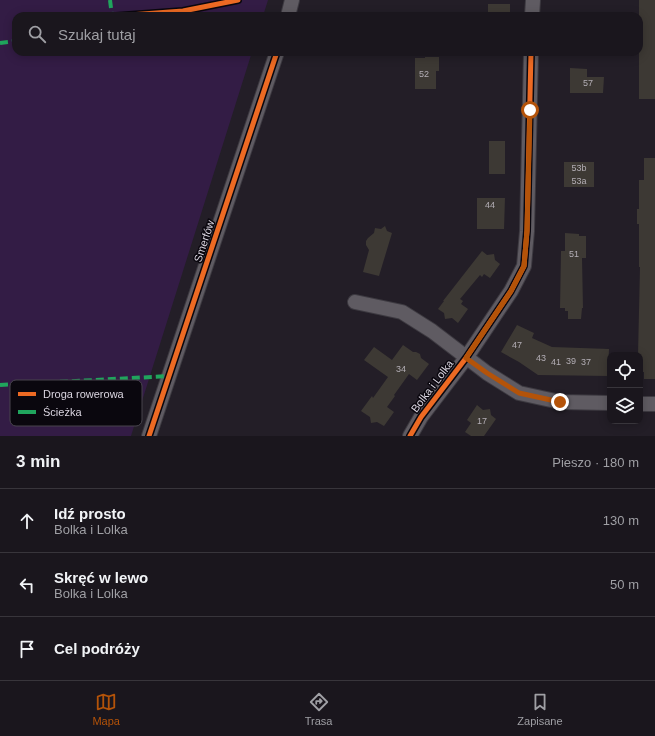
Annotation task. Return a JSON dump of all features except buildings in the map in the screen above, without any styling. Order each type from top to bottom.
[{"type":"street","points":[[289,12],[292,0]]},
{"type":"street","points":[[532,12],[533,0]]},
{"type":"street","name":"Smerfów","points":[[149,436],[276,56]]},
{"type":"street","name":"Bolka i Lolka","points":[[410,436],[420,417],[466,358],[511,291],[524,266],[527,231],[531,56]]},
{"type":"street","name":"Bolka i Lolka","points":[[355,302],[402,312],[432,331],[487,373],[519,393],[560,402],[607,403]]},
{"type":"street","points":[[643,404],[655,404]]},
{"type":"shaded area","points":[[0,0],[268,0],[264,12],[12,12],[12,56],[251,56],[142,401],[142,380],[10,380],[10,426],[134,426],[131,436],[0,436]]},
{"type":"marked path","points":[[110,0],[112,12]]},
{"type":"marked path","points":[[0,43],[12,42]]},
{"type":"marked path","points":[[94,380],[170,376]]},
{"type":"marked path","points":[[0,385],[10,384]]},
{"type":"cycle path","points":[[170,12],[183,11],[238,0]]},
{"type":"cycle path","points":[[149,436],[276,56]]},
{"type":"cycle path","points":[[410,436],[421,417],[466,358],[511,291],[524,266],[527,231],[531,56]]},
{"type":"route","points":[[530,110],[527,231],[524,266],[511,291],[466,358],[519,393],[560,402]]}]
